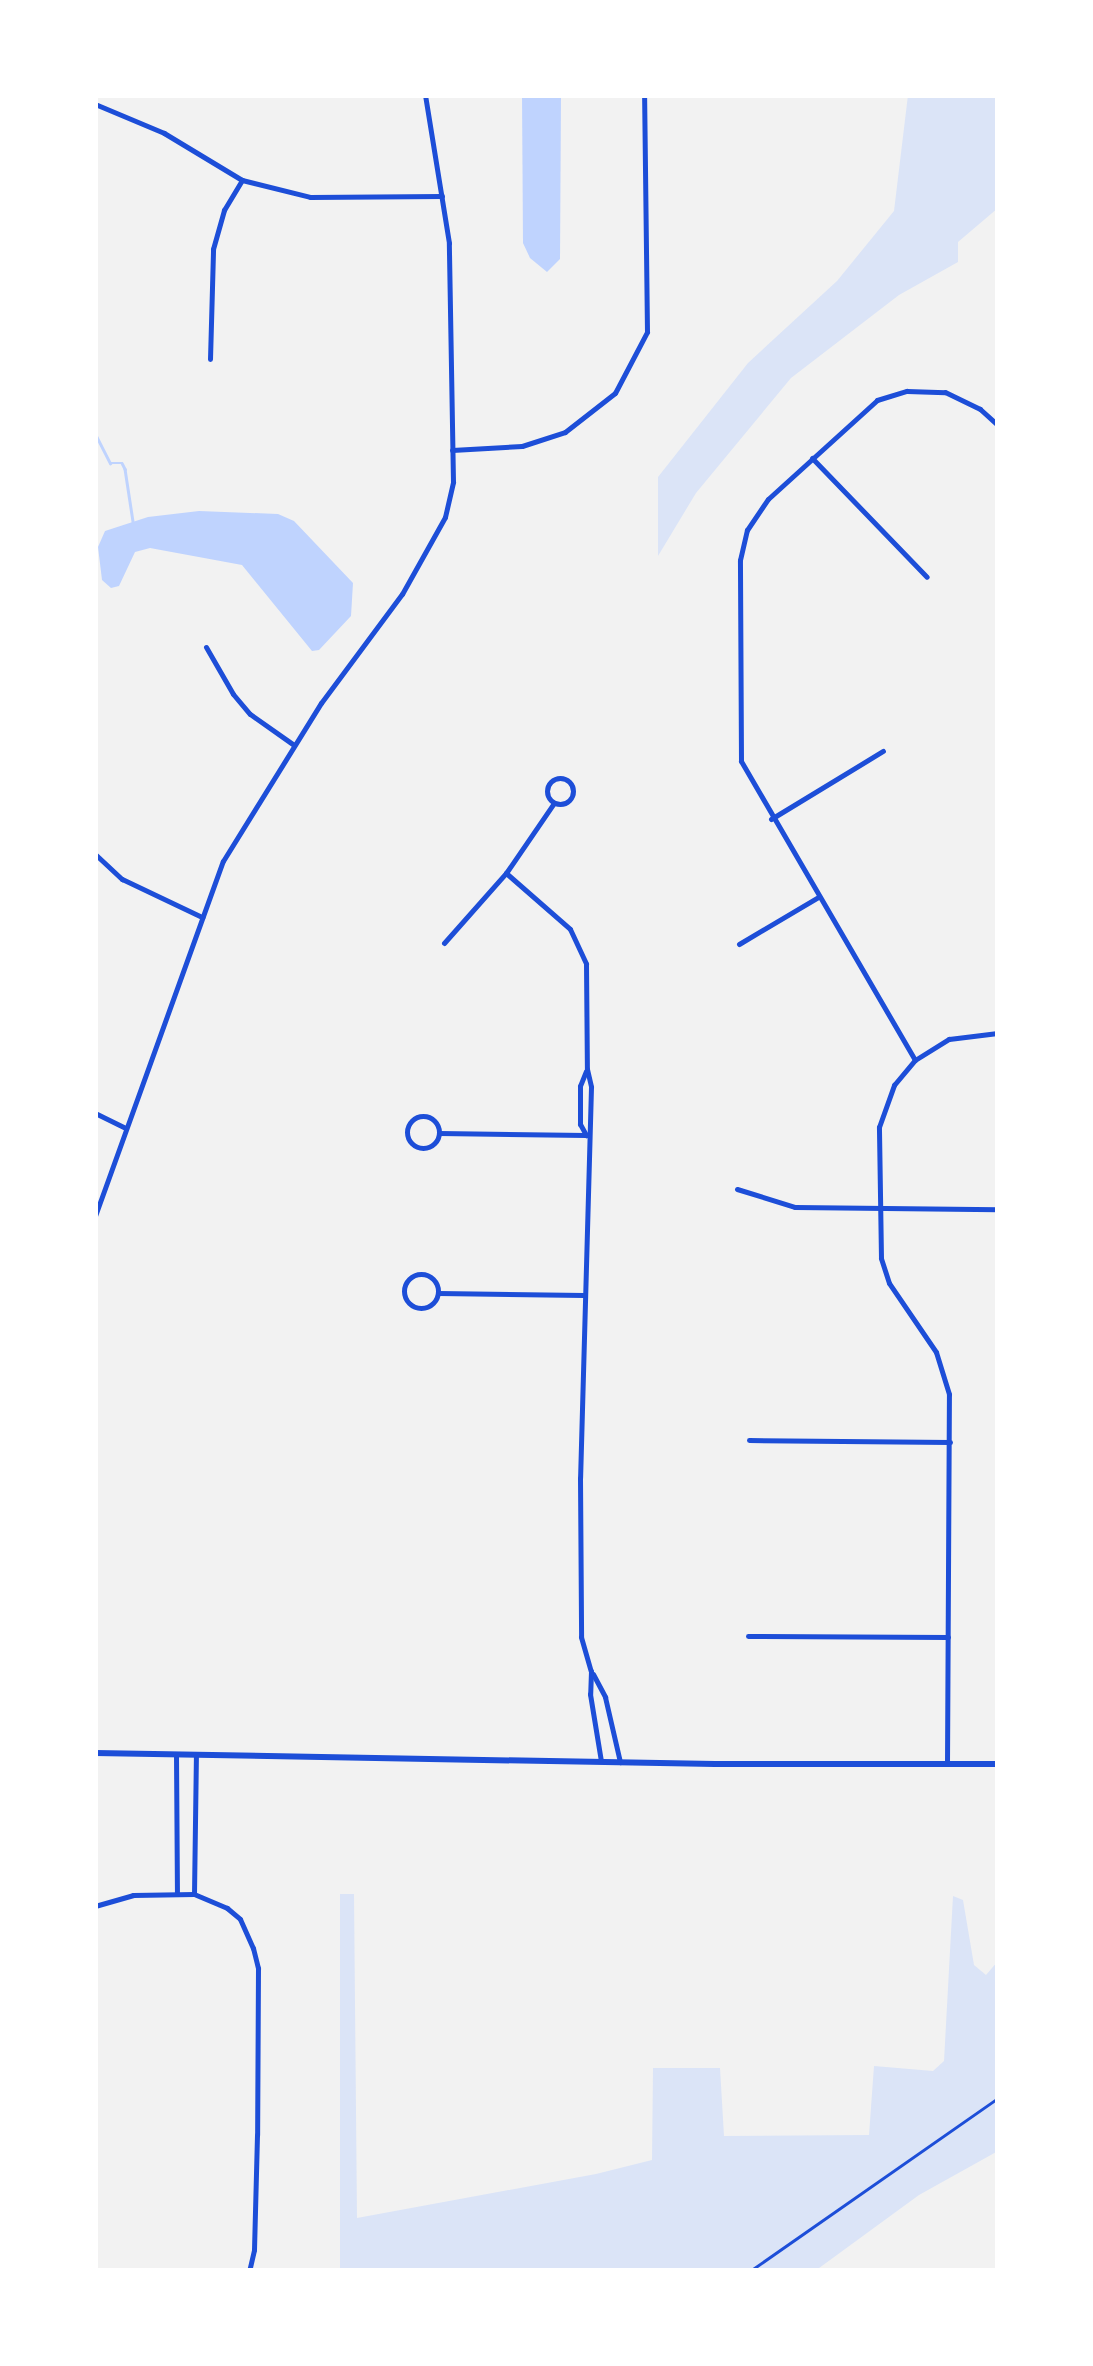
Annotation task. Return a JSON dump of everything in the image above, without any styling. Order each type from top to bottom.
[{"type":"main road","points":[[95,1753],[998,1764]]},
{"type":"street","points":[[95,1216],[223,860],[294,745],[372,640],[445,517],[453,482],[450,243],[426,95]]},
{"type":"street","points":[[452,450],[522,446],[565,432],[615,394],[647,332],[644,95]]},
{"type":"street","points":[[95,104],[164,133],[242,180],[310,197],[442,196]]},
{"type":"street","points":[[210,360],[213,249],[224,210],[242,180]]},
{"type":"street","points":[[915,1060],[741,761],[740,560],[756,514],[863,408],[893,393],[945,392],[980,409],[998,425]]},
{"type":"street","points":[[812,458],[927,577]]},
{"type":"street","points":[[206,647],[233,694],[250,714],[294,745]]},
{"type":"street","points":[[771,818],[883,751]]},
{"type":"street","points":[[555,779],[567,781],[572,796],[566,802],[554,803],[547,793],[549,785],[555,779]]},
{"type":"street","points":[[444,944],[506,873],[554,803]]},
{"type":"street","points":[[95,854],[122,878],[202,917]]},
{"type":"street","points":[[506,873],[570,929],[586,964],[587,1069],[591,1087],[586,1135],[581,1637],[591,1671],[605,1696],[620,1762]]},
{"type":"street","points":[[738,944],[818,897]]},
{"type":"street","points":[[948,1764],[949,1394],[943,1370],[889,1283],[881,1258],[877,1208],[882,1113],[894,1085],[915,1060],[949,1039],[998,1032]]},
{"type":"street","points":[[95,1113],[126,1128]]},
{"type":"street","points":[[428,1117],[439,1133],[431,1146],[421,1148],[409,1139],[408,1129],[413,1120],[428,1117]]},
{"type":"street","points":[[439,1133],[586,1135]]},
{"type":"street","points":[[737,1190],[782,1205],[998,1209]]},
{"type":"street","points":[[424,1275],[436,1283],[438,1293],[434,1303],[419,1308],[410,1304],[405,1289],[414,1276],[424,1275]]},
{"type":"street","points":[[438,1293],[584,1295]]},
{"type":"street","points":[[749,1440],[950,1442]]},
{"type":"street","points":[[748,1636],[948,1636]]},
{"type":"street","points":[[591,1671],[590,1694],[601,1761]]},
{"type":"street","points":[[176,1754],[176,1893]]},
{"type":"street","points":[[194,1894],[196,1755]]},
{"type":"street","points":[[95,1906],[119,1897],[194,1894],[227,1908],[240,1920],[258,1968],[254,2250],[250,2271]]},
{"type":"path","points":[[750,2271],[998,2098]]},
{"type":"shaded area","points":[[908,95],[998,95],[998,208],[958,242],[958,262],[899,295],[791,378],[696,493],[658,556],[658,477],[748,363],[837,281],[894,211]]},
{"type":"shaded area","points":[[340,1894],[354,1894],[357,2218],[652,2160],[653,2068],[720,2068],[724,2136],[869,2135],[874,2066],[933,2071],[944,2061],[953,1896],[963,1900],[974,1965],[986,1975],[998,1961],[998,2151],[919,2195],[815,2271],[340,2271]]},
{"type":"water","points":[[522,95],[561,95],[560,259],[547,272],[530,258],[523,243]]},
{"type":"water","points":[[199,511],[278,514],[294,521],[353,583],[351,616],[319,650],[312,651],[242,565],[150,548],[135,552],[119,586],[111,588],[102,580],[98,547],[105,531],[148,517]]},
{"type":"waterway","points":[[95,433],[110,463],[122,463],[125,469],[133,521]]}]
